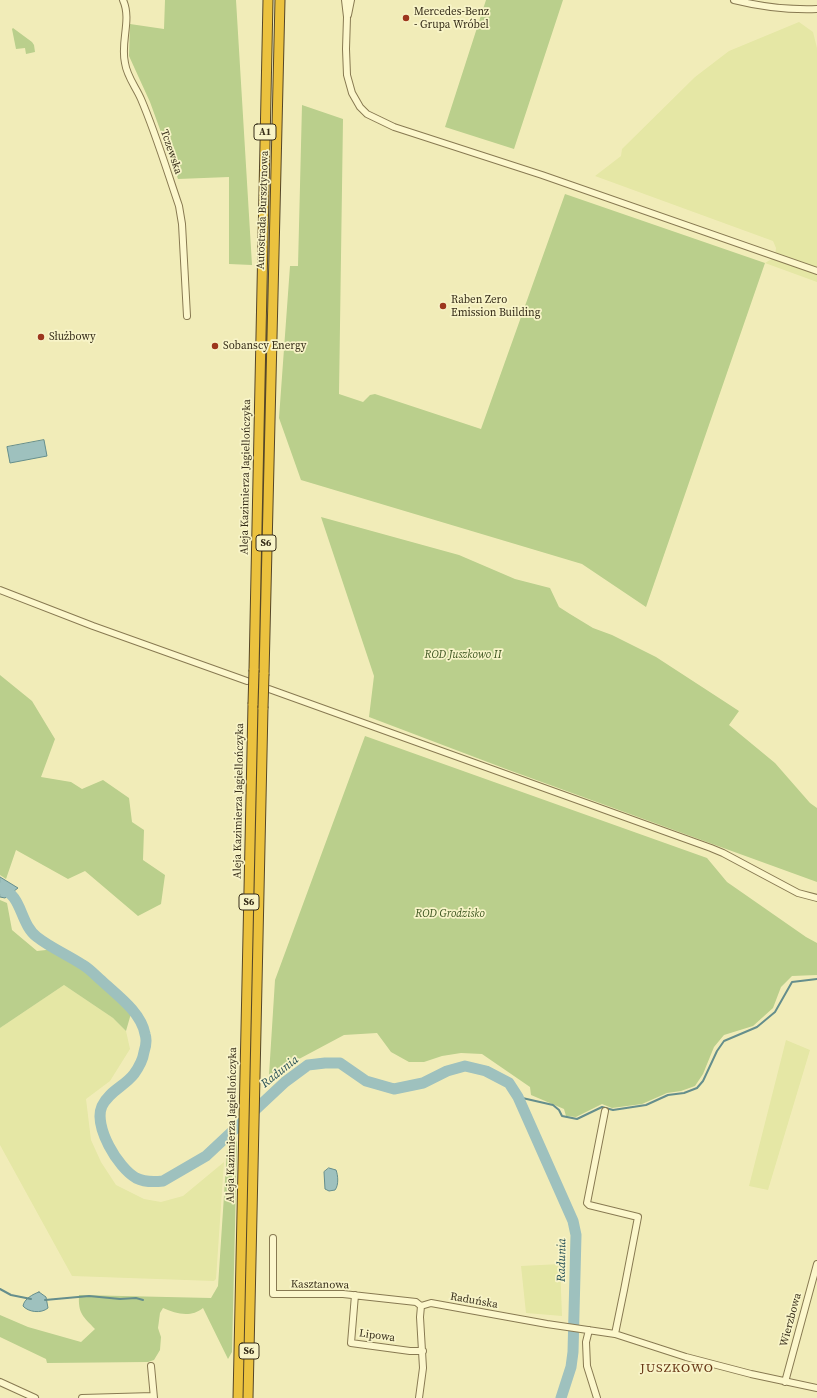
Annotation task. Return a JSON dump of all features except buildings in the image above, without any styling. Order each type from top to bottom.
[{"type":"highway","name":"Autostrada Bursztynowa","points":[[262,276],[268,0]]},
{"type":"highway","name":"Autostrada Bursztynowa","points":[[273,276],[280,0]]},
{"type":"highway","name":"Aleja Kazimierza Jagiellończyka","points":[[248,1398],[245,1304],[240,1287],[262,276]]},
{"type":"highway","name":"Aleja Kazimierza Jagiellończyka","points":[[238,1398],[245,1304],[250,1287],[273,276]]},
{"type":"street","name":"Tczewska","points":[[123,0],[127,17],[124,54],[125,64],[128,74],[141,99],[179,206],[182,224],[186,316]]},
{"type":"street","points":[[345,0],[347,17],[347,68],[352,93],[360,107],[367,114],[379,121],[542,175],[817,271]]},
{"type":"street","points":[[347,17],[351,0]]},
{"type":"street","points":[[734,0],[769,7],[817,9]]},
{"type":"street","points":[[0,590],[93,626],[247,681]]},
{"type":"street","points":[[269,689],[723,852],[798,893],[817,898]]},
{"type":"street","points":[[605,1111],[587,1203],[589,1205],[638,1217],[614,1334]]},
{"type":"street","name":"Kasztanowa","points":[[273,1238],[273,1294],[355,1295],[416,1302],[421,1306]]},
{"type":"street","name":"Wierzbowa","points":[[785,1382],[817,1264]]},
{"type":"street","name":"Lipowa","points":[[355,1295],[351,1343],[410,1351],[423,1351]]},
{"type":"street","name":"Raduńska","points":[[421,1306],[431,1303],[547,1324],[614,1334],[686,1357],[785,1382],[817,1388]]},
{"type":"street","points":[[419,1398],[423,1368],[420,1317],[421,1306]]},
{"type":"street","points":[[586,1329],[588,1366],[597,1398]]},
{"type":"street","points":[[82,1398],[153,1397],[151,1366]]},
{"type":"street","points":[[0,1382],[35,1398]]},
{"type":"green space","points":[[165,0],[236,0],[252,265],[229,264],[229,177],[178,179],[150,102],[129,56],[130,24],[164,29]]},
{"type":"green space","points":[[486,0],[563,0],[514,149],[445,127]]},
{"type":"green space","points":[[799,22],[813,32],[817,48],[817,282],[765,263],[775,257],[776,248],[773,241],[595,176],[621,156],[622,149],[695,77],[729,51]]},
{"type":"green space","points":[[13,28],[32,42],[35,52],[26,54],[25,48],[16,49]]},
{"type":"green space","points":[[302,105],[343,119],[339,394],[363,402],[370,395],[375,394],[481,429],[565,194],[765,263],[646,607],[582,564],[301,480],[279,418],[290,266],[298,266]]},
{"type":"green space","name":"ROD Juszkowo II","points":[[321,517],[459,555],[515,579],[550,588],[559,607],[593,628],[612,635],[656,657],[739,711],[729,725],[775,763],[810,803],[817,808],[817,882],[506,769],[369,717],[374,676]]},
{"type":"green space","points":[[0,675],[32,701],[55,739],[41,777],[71,782],[82,789],[103,780],[129,798],[132,822],[144,830],[143,860],[165,875],[161,904],[138,916],[85,871],[68,879],[16,850],[6,879],[0,875]]},
{"type":"green space","name":"ROD Grodzisko","points":[[365,736],[707,858],[727,882],[806,937],[817,943],[817,975],[792,976],[781,987],[773,1008],[753,1026],[724,1035],[714,1047],[703,1074],[695,1086],[681,1091],[667,1093],[642,1104],[612,1108],[602,1104],[576,1117],[566,1116],[564,1109],[531,1095],[530,1087],[482,1054],[461,1053],[442,1056],[424,1062],[409,1062],[391,1052],[377,1033],[344,1035],[269,1075],[275,980]]},
{"type":"green space","points":[[0,900],[7,903],[12,930],[37,951],[55,949],[84,965],[132,1010],[126,1031],[113,1018],[64,985],[0,1028]]},
{"type":"green space","points":[[64,985],[113,1018],[126,1031],[130,1049],[110,1081],[86,1099],[91,1140],[101,1162],[116,1185],[144,1199],[161,1202],[183,1196],[224,1162],[216,1279],[214,1281],[72,1276],[0,1145],[0,1028]]},
{"type":"green space","points":[[786,1040],[810,1050],[768,1190],[749,1186]]},
{"type":"green space","points":[[237,1141],[232,1352],[228,1359],[203,1308],[194,1313],[183,1314],[163,1308],[160,1313],[158,1328],[161,1337],[160,1350],[154,1360],[148,1362],[47,1363],[46,1359],[0,1337],[0,1315],[28,1327],[81,1342],[95,1329],[80,1311],[79,1295],[211,1298],[218,1286],[227,1150]]},
{"type":"green space","points":[[560,1264],[562,1316],[526,1313],[521,1266]]},
{"type":"water","points":[[44,440],[47,456],[10,463],[7,447]]},
{"type":"water","points":[[0,877],[18,888],[5,898],[0,897]]},
{"type":"water","points":[[329,1168],[336,1170],[338,1180],[335,1190],[329,1191],[325,1189],[324,1172]]},
{"type":"water","points":[[39,1292],[46,1297],[48,1308],[35,1312],[28,1310],[23,1306],[27,1299]]},
{"type":"waterway","name":"Radunia","points":[[0,888],[13,897],[31,931],[37,937],[91,971],[128,1004],[139,1018],[143,1026],[146,1036],[146,1043],[140,1063],[130,1078],[113,1092],[105,1101],[100,1114],[104,1135],[109,1146],[122,1165],[136,1178],[157,1182],[163,1181],[206,1156],[285,1082],[308,1065],[340,1063],[366,1081],[394,1089],[423,1083],[447,1071],[465,1066],[486,1071],[509,1083],[518,1097],[573,1221],[576,1235],[573,1352],[571,1367],[561,1398]]},
{"type":"waterway","points":[[518,1097],[553,1105],[559,1110],[562,1116],[577,1119],[602,1107],[613,1110],[646,1105],[668,1095],[684,1093],[697,1088],[703,1081],[717,1051],[724,1041],[757,1027],[775,1012],[792,982],[817,979]]},
{"type":"waterway","points":[[0,1289],[11,1295],[31,1299]]},
{"type":"waterway","points":[[45,1300],[89,1296],[120,1299],[136,1298],[143,1300]]},
{"type":"place","name":"Mercedes-Benz - Grupa Wróbel","points":[[406,18]]},
{"type":"place","name":"Raben Zero Emission Building","points":[[443,306]]},
{"type":"place","name":"Służbowy","points":[[41,337]]},
{"type":"place","name":"Sobanscy Energy","points":[[215,346]]},
{"type":"district","name":"JUSZKOWO","points":[[677,1369]]}]
